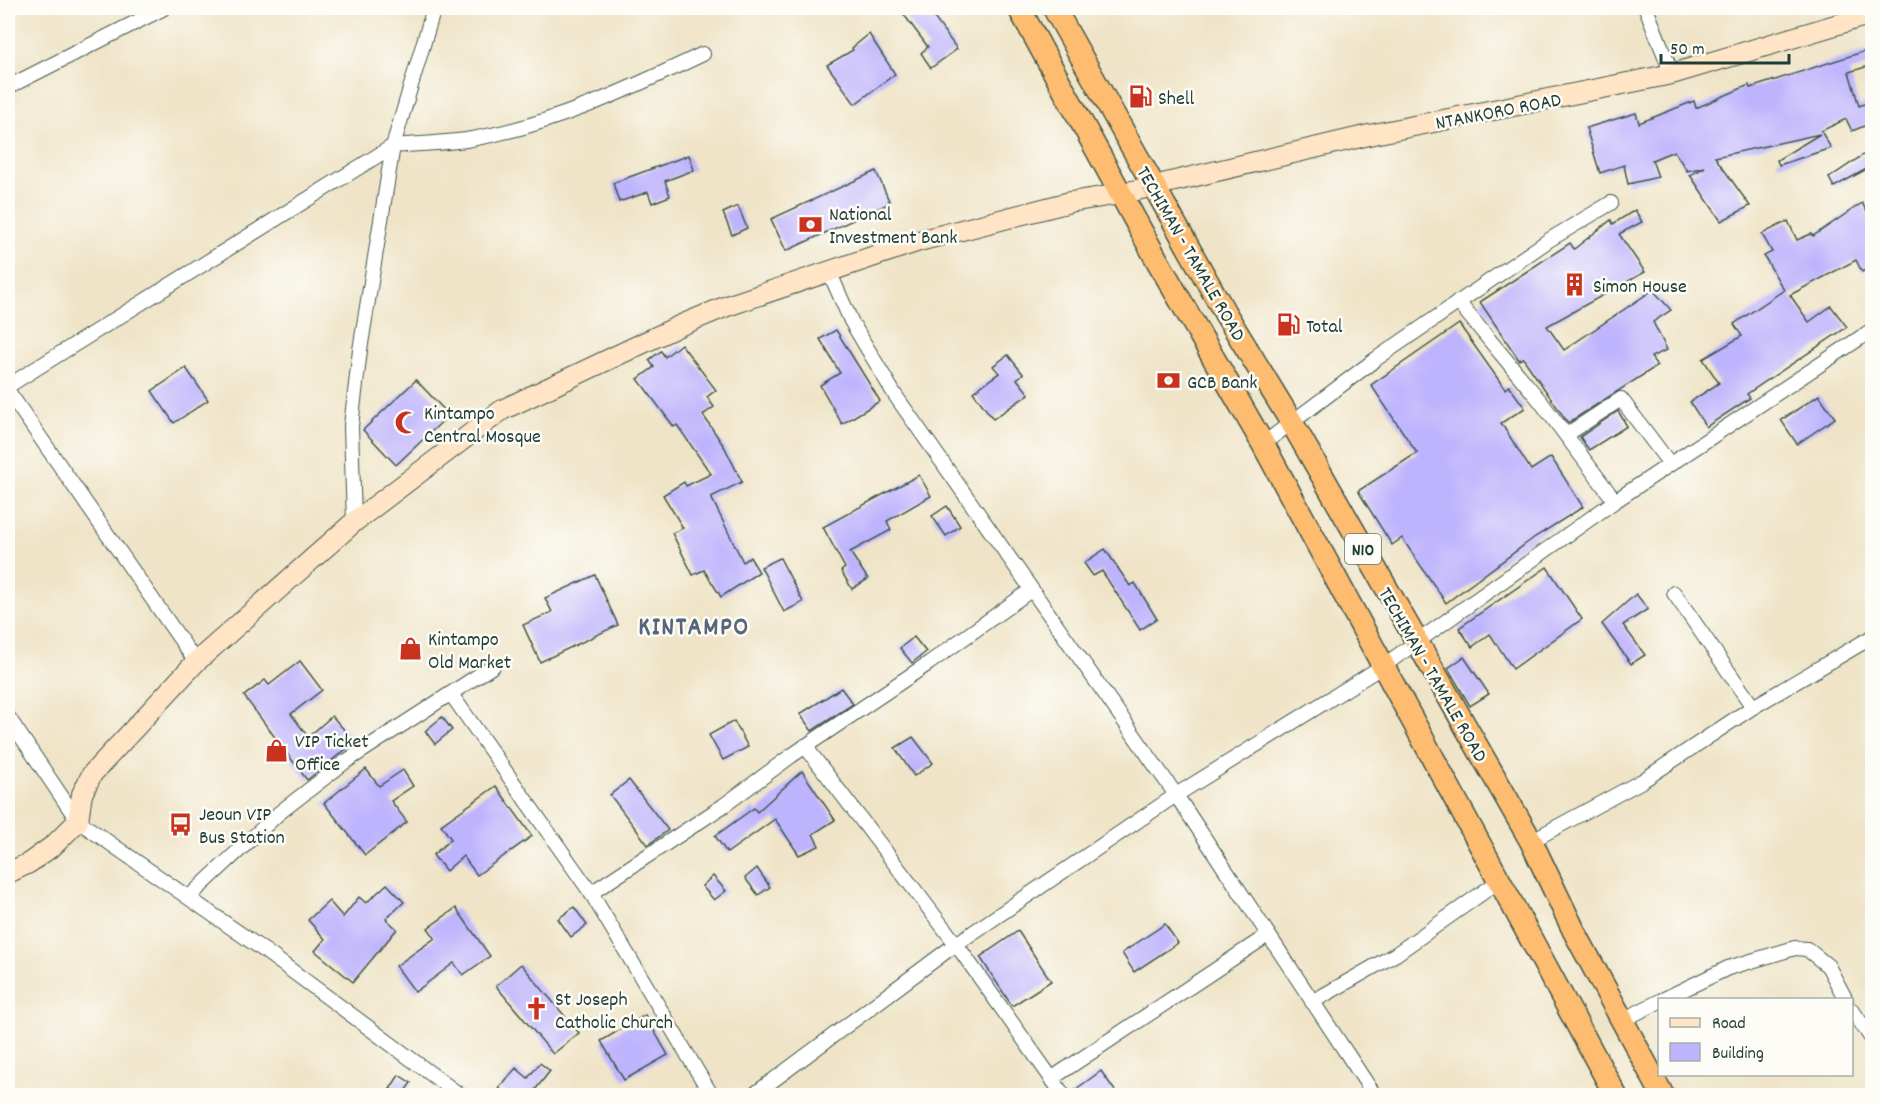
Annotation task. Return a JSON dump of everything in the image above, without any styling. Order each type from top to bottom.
[{"type":"highway","name":"TECHIMAN - TAMALE ROAD","points":[[1019,8],[1120,194],[1263,444],[1616,1095]]},
{"type":"highway","name":"TECHIMAN - TAMALE ROAD","points":[[1054,8],[1225,313],[1292,423],[1531,841],[1621,1021],[1663,1095]]},
{"type":"highway","points":[[1318,546],[1349,524]]},
{"type":"main road","name":"NTANKORO ROAD","points":[[78,821],[82,794],[92,774],[196,662],[354,522],[502,410],[679,326],[727,306],[919,241],[1070,202],[1120,194],[1153,184],[1369,135],[1672,74],[1872,14]]},
{"type":"main road","points":[[8,873],[29,863],[54,845],[78,821]]},
{"type":"street","points":[[8,87],[164,8]]},
{"type":"street","points":[[354,522],[351,426],[360,350],[393,146],[434,8]]},
{"type":"street","points":[[1646,8],[1672,74]]},
{"type":"street","points":[[8,386],[393,146],[466,140],[533,124],[603,101],[703,54]]},
{"type":"street","points":[[1263,444],[1376,359],[1458,302],[1549,240],[1611,203]]},
{"type":"street","points":[[829,271],[851,321],[895,395],[1176,795],[1375,1095]]},
{"type":"street","points":[[1458,302],[1566,435],[1615,501]]},
{"type":"street","points":[[752,1095],[956,945],[1176,795],[1383,666],[1615,501],[1872,330]]},
{"type":"street","points":[[8,391],[196,662]]},
{"type":"street","points":[[1566,435],[1621,399],[1670,464]]},
{"type":"street","points":[[591,893],[723,806],[805,746],[929,663],[1030,590]]},
{"type":"street","points":[[1674,593],[1753,707]]},
{"type":"street","points":[[1531,841],[1642,781],[1753,707],[1872,637]]},
{"type":"street","points":[[189,897],[279,813],[345,762],[493,666]]},
{"type":"street","points":[[451,694],[591,893],[711,1095]]},
{"type":"street","points":[[8,717],[78,821],[189,897],[461,1095]]},
{"type":"street","points":[[805,746],[956,945],[1064,1095]]},
{"type":"street","points":[[1312,1002],[1396,954],[1499,881]]},
{"type":"street","points":[[1051,1080],[1268,935]]},
{"type":"street","points":[[1665,998],[1728,968],[1795,948],[1807,949],[1827,966],[1845,998]]},
{"type":"street","points":[[1621,1021],[1658,1002]]},
{"type":"street","points":[[1853,1013],[1872,1039]]},
{"type":"building","points":[[899,8],[927,8],[957,49],[931,68],[921,53],[928,47]]},
{"type":"building","points":[[869,34],[895,74],[855,104],[827,65],[853,50],[852,48]]},
{"type":"building","points":[[1872,49],[1872,65],[1849,72],[1859,106],[1872,101],[1872,123],[1852,131],[1846,119],[1821,131],[1831,148],[1779,165],[1777,160],[1820,134],[1715,157],[1750,206],[1721,221],[1690,175],[1705,167],[1687,171],[1674,151],[1652,160],[1658,177],[1628,184],[1624,165],[1600,173],[1586,128],[1636,113],[1639,123],[1694,101],[1696,108],[1749,85],[1750,88]]},
{"type":"building","points":[[1872,149],[1872,166],[1834,187],[1829,178]]},
{"type":"building","points":[[689,155],[694,170],[665,181],[670,196],[652,203],[648,192],[619,202],[613,183]]},
{"type":"building","points":[[876,171],[890,203],[786,251],[771,219]]},
{"type":"building","points":[[1862,203],[1872,220],[1872,266],[1862,272],[1856,260],[1790,295],[1809,322],[1831,306],[1847,327],[1747,394],[1750,398],[1706,427],[1690,402],[1719,383],[1703,359],[1742,336],[1734,324],[1784,290],[1764,256],[1772,252],[1762,234],[1788,221],[1797,240],[1811,234],[1813,236]]},
{"type":"building","points":[[738,206],[747,228],[732,235],[723,213]]},
{"type":"building","points":[[1635,210],[1642,222],[1619,234],[1645,272],[1547,326],[1564,350],[1653,290],[1671,310],[1653,322],[1667,350],[1651,357],[1657,366],[1568,423],[1523,358],[1519,360],[1480,302],[1570,243],[1574,249],[1611,220],[1613,224]]},
{"type":"building","points":[[1459,324],[1505,389],[1509,386],[1525,408],[1501,423],[1531,470],[1551,457],[1583,507],[1535,537],[1446,603],[1402,538],[1392,545],[1358,491],[1417,453],[1371,385]]},
{"type":"building","points":[[836,330],[880,401],[842,424],[820,385],[840,373],[820,339]]},
{"type":"building","points":[[681,344],[716,390],[707,397],[714,407],[703,415],[725,448],[742,482],[711,497],[743,562],[750,557],[759,572],[721,597],[704,570],[693,575],[672,533],[683,528],[663,495],[684,482],[686,486],[711,474],[677,425],[674,427],[638,379],[654,367],[649,360],[661,351],[665,357]]},
{"type":"building","points":[[1008,355],[1023,374],[1017,379],[1029,394],[993,419],[973,392],[999,373],[993,366]]},
{"type":"building","points":[[186,368],[208,400],[174,423],[152,391]]},
{"type":"building","points":[[416,380],[449,415],[396,465],[363,430]]},
{"type":"building","points":[[1819,395],[1835,418],[1797,444],[1781,420]]},
{"type":"building","points":[[1618,411],[1627,426],[1589,450],[1580,437]]},
{"type":"building","points":[[919,475],[931,496],[887,521],[891,530],[850,552],[868,579],[852,589],[841,571],[845,568],[823,527]]},
{"type":"building","points":[[947,506],[960,526],[946,536],[932,516]]},
{"type":"building","points":[[1105,549],[1130,586],[1135,583],[1157,619],[1140,630],[1102,571],[1093,576],[1084,563]]},
{"type":"building","points":[[780,558],[803,602],[784,612],[761,567]]},
{"type":"building","points":[[1547,567],[1582,619],[1513,669],[1490,634],[1472,647],[1459,628]]},
{"type":"building","points":[[595,575],[618,625],[540,662],[523,625],[552,612],[545,598]]},
{"type":"building","points":[[1636,594],[1648,609],[1623,625],[1645,655],[1631,664],[1602,624]]},
{"type":"building","points":[[914,637],[926,652],[912,663],[900,648]]},
{"type":"building","points":[[1464,657],[1489,694],[1470,706],[1448,668]]},
{"type":"building","points":[[300,661],[322,690],[291,714],[308,737],[332,716],[355,742],[307,780],[244,696],[265,680],[269,685]]},
{"type":"building","points":[[841,688],[853,704],[812,731],[800,714]]},
{"type":"building","points":[[442,717],[452,730],[435,744],[425,731]]},
{"type":"building","points":[[734,721],[748,747],[723,760],[709,735]]},
{"type":"building","points":[[913,737],[933,763],[914,776],[895,748]]},
{"type":"building","points":[[366,769],[379,786],[403,770],[413,786],[391,801],[407,822],[365,855],[324,803]]},
{"type":"building","points":[[802,771],[835,820],[813,834],[819,846],[799,855],[775,819],[727,853],[715,836],[754,808],[757,812]]},
{"type":"building","points":[[629,780],[668,830],[648,845],[610,795]]},
{"type":"building","points":[[496,786],[532,836],[477,875],[463,856],[446,871],[433,855],[451,839],[441,825]]},
{"type":"building","points":[[757,868],[770,887],[758,895],[745,878]]},
{"type":"building","points":[[713,876],[726,891],[714,900],[702,886]]},
{"type":"building","points":[[387,884],[404,902],[386,919],[397,929],[353,982],[315,951],[325,939],[308,920],[329,901],[343,917],[359,897],[366,903]]},
{"type":"building","points":[[574,907],[587,925],[571,937],[558,919]]},
{"type":"building","points":[[456,908],[490,956],[463,975],[454,963],[415,992],[396,966],[435,938],[428,928]]},
{"type":"building","points":[[1165,924],[1178,943],[1134,972],[1122,953]]},
{"type":"building","points":[[1018,931],[1051,981],[1012,1006],[980,957]]},
{"type":"building","name":"St Joseph Catholic Church","points":[[521,964],[579,1033],[553,1054],[496,986]]},
{"type":"building","points":[[645,1015],[668,1055],[624,1080],[601,1041]]},
{"type":"building","points":[[540,1063],[550,1071],[531,1095],[508,1095],[499,1088],[516,1068],[528,1078]]},
{"type":"building","points":[[1101,1071],[1118,1095],[1073,1095],[1072,1092]]},
{"type":"building","points":[[399,1075],[411,1083],[402,1095],[390,1089]]},
{"type":"place","name":"Shell","points":[[1140,97]]},
{"type":"place","name":"National Investment Bank","points":[[811,224]]},
{"type":"place","name":"Simon House","points":[[1575,285]]},
{"type":"place","name":"Total","points":[[1288,325]]},
{"type":"place","name":"GCB Bank","points":[[1169,381]]},
{"type":"place","name":"Kintampo Central Mosque","points":[[406,423]]},
{"type":"place","name":"Kintampo Old Market","points":[[410,649]]},
{"type":"place","name":"VIP Ticket Office","points":[[277,751]]},
{"type":"place","name":"Jeoun VIP Bus Station","points":[[181,824]]},
{"type":"place","name":"St Joseph Catholic Church","points":[[537,1009]]},
{"type":"district","name":"KINTAMPO","points":[[694,625]]}]
